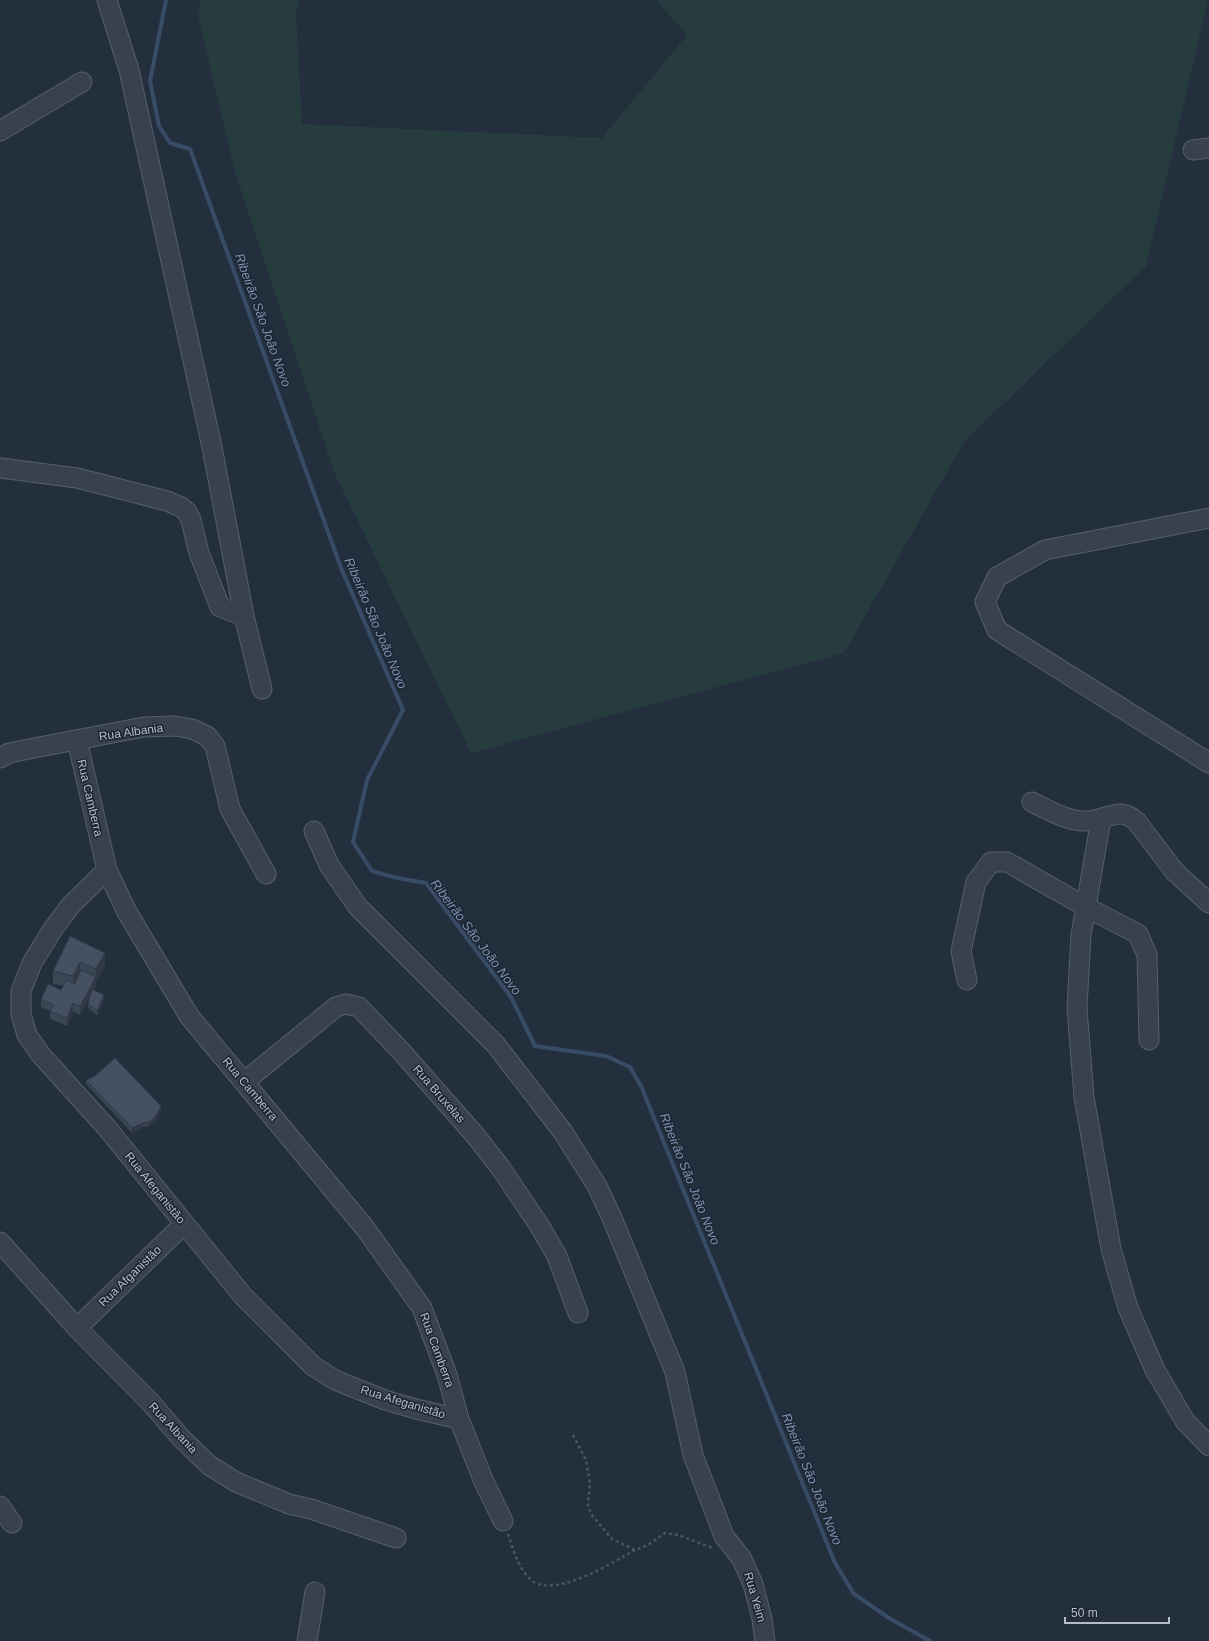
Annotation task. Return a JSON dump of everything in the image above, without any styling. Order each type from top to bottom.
[{"type":"street","points":[[107,0],[129,70],[210,440],[244,616],[262,689]]},
{"type":"street","points":[[0,131],[82,82]]},
{"type":"street","points":[[0,468],[77,478],[167,501],[181,507],[187,512],[191,520],[199,553],[220,607],[244,616]]},
{"type":"street","points":[[1209,518],[1045,550],[997,577],[985,602],[997,630],[1209,763]]},
{"type":"street","name":"Rua Albania","points":[[0,758],[9,753],[144,727],[175,726],[192,729],[207,736],[215,746],[230,808],[266,874]]},
{"type":"street","name":"Rua Camberra","points":[[77,740],[107,870],[127,912],[190,1016],[364,1228],[422,1308],[447,1374],[459,1419],[484,1482],[503,1521]]},
{"type":"street","points":[[1032,802],[1067,818],[1080,822],[1101,819],[1121,813],[1130,815],[1175,872],[1209,903]]},
{"type":"street","points":[[1101,819],[1081,935],[1077,1008],[1083,1090],[1111,1249],[1128,1308],[1155,1370],[1185,1422],[1209,1446]]},
{"type":"street","name":"Rua Yeim","points":[[314,831],[329,865],[358,907],[496,1045],[563,1132],[597,1186],[612,1218],[675,1372],[694,1455],[719,1542],[742,1559],[753,1584],[762,1619],[765,1641]]},
{"type":"street","points":[[967,980],[962,951],[976,882],[991,862],[1007,862],[1086,907],[1138,934],[1147,956],[1150,1040]]},
{"type":"street","name":"Rua Afeganistão","points":[[107,870],[71,905],[53,929],[32,963],[21,991],[21,1014],[26,1035],[41,1055],[107,1128],[243,1296],[313,1366],[334,1380],[385,1400],[459,1419]]},
{"type":"street","name":"Rua Bruxelas","points":[[244,1082],[336,1007],[346,1004],[359,1007],[400,1050],[475,1135],[500,1167],[539,1225],[557,1256],[578,1313]]},
{"type":"street","name":"Rua Afganistão","points":[[77,1328],[184,1224]]},
{"type":"street","name":"Rua Albania","points":[[0,1242],[77,1328],[151,1403],[181,1438],[209,1465],[236,1482],[289,1504],[310,1509],[396,1538]]},
{"type":"street","points":[[0,1506],[12,1523]]},
{"type":"street","points":[[307,1641],[315,1592]]},
{"type":"path","points":[[573,1435],[586,1460],[590,1483],[588,1506],[591,1514],[612,1539],[635,1550]]},
{"type":"path","points":[[503,1521],[517,1558],[530,1579],[544,1586],[573,1582],[593,1574],[635,1550],[648,1545],[665,1533],[719,1542]]},
{"type":"green space","points":[[201,0],[300,0],[296,11],[302,124],[602,138],[687,35],[656,0],[1208,0],[1146,266],[964,442],[844,653],[471,753],[334,472],[235,172],[198,16]]},
{"type":"building","points":[[70,936],[105,953],[96,969],[80,962],[73,976],[53,971]]},
{"type":"building","points":[[81,970],[96,977],[80,1006],[73,1003],[67,1018],[50,1011],[54,1005],[41,999],[48,984],[61,990],[67,980],[75,984]]},
{"type":"building","points":[[92,989],[104,995],[97,1011],[88,1004]]},
{"type":"building","points":[[115,1058],[161,1106],[155,1117],[149,1122],[132,1128],[86,1080],[95,1076]]},
{"type":"waterway","name":"Ribeirão São João Novo","points":[[166,0],[150,81],[159,126],[170,143],[190,149],[341,568],[403,710],[367,780],[353,842],[372,871],[397,878],[426,883],[511,997],[535,1046],[606,1056],[630,1067],[641,1086],[835,1563],[854,1594],[889,1618],[930,1641]]}]
